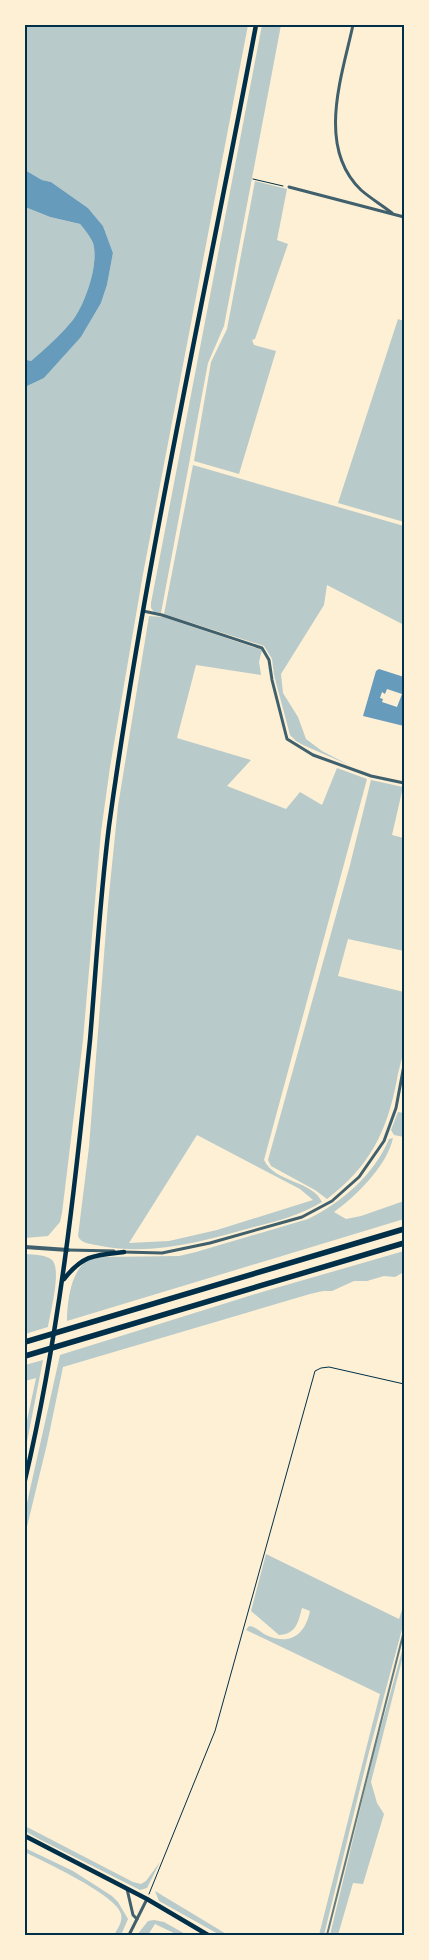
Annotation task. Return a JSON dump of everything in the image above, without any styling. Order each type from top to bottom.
[{"type":"highway","points":[[25,1342],[404,1230]]},
{"type":"highway","points":[[25,1356],[404,1243]]},
{"type":"main road","points":[[25,1480],[68,1250],[90,1041],[108,833],[124,721],[143,611],[256,25]]},
{"type":"main road","points":[[63,1280],[71,1270],[86,1258],[94,1255],[124,1252]]},
{"type":"main road","points":[[25,1836],[147,1899],[208,1935]]},
{"type":"street","points":[[353,25],[337,100],[335,128],[338,148],[344,167],[360,189],[392,213]]},
{"type":"street","points":[[289,187],[404,217]]},
{"type":"street","points":[[143,611],[162,615],[262,648],[270,660],[272,680],[287,739],[313,755],[371,776],[404,783]]},
{"type":"street","points":[[25,1247],[162,1253],[186,1249],[282,1224],[317,1210],[347,1189],[370,1163],[384,1141],[396,1108],[404,1065]]},
{"type":"street","points":[[127,1889],[133,1916],[138,1919]]},
{"type":"street","points":[[129,1935],[147,1899]]},
{"type":"path","points":[[253,179],[289,187]]},
{"type":"path","points":[[147,1899],[216,1730],[315,1371],[329,1367],[404,1384]]},
{"type":"shaded area","points":[[25,25],[248,25],[143,574],[110,767],[101,832],[83,1040],[62,1213],[60,1222],[48,1236],[25,1238],[25,387],[44,378],[81,337],[101,303],[107,285],[113,253],[103,226],[88,208],[51,182],[42,180],[25,170]]},
{"type":"shaded area","points":[[262,25],[281,25],[224,326],[208,363],[161,613],[154,612],[151,608],[151,603]]},
{"type":"shaded area","points":[[255,181],[287,189],[277,240],[288,244],[255,339],[252,340],[254,345],[276,351],[239,474],[194,461],[211,362],[227,329]]},
{"type":"shaded area","points":[[25,207],[50,217],[80,224],[92,240],[94,252],[93,271],[90,282],[75,317],[31,361],[27,360],[25,354]]},
{"type":"shaded area","points":[[398,319],[404,321],[404,522],[338,503]]},
{"type":"shaded area","points":[[193,465],[404,526],[404,625],[327,585],[324,605],[281,674],[283,693],[298,717],[306,739],[322,751],[349,765],[303,745],[290,735],[274,675],[272,659],[264,646],[164,614]]},
{"type":"shaded area","points":[[149,616],[163,617],[262,650],[259,662],[261,675],[196,665],[177,738],[251,760],[227,786],[286,809],[300,792],[322,805],[337,768],[367,779],[264,1160],[269,1168],[276,1173],[310,1189],[317,1195],[322,1202],[306,1211],[280,1220],[178,1246],[120,1249],[91,1244],[79,1239],[89,1147],[108,904],[118,806]],"holes":[[[197,1135],[300,1189],[313,1200],[217,1230],[169,1241],[129,1243]]]},
{"type":"shaded area","points":[[371,780],[403,787],[392,835],[404,838],[404,951],[348,939],[338,976],[404,992],[404,1045],[393,1098],[382,1132],[355,1174],[327,1199],[315,1190],[271,1166],[268,1160],[350,865]]},
{"type":"shaded area","points":[[398,1112],[404,1113],[404,1137],[394,1135],[391,1130]]},
{"type":"shaded area","points":[[393,1138],[390,1149],[370,1180],[334,1212],[346,1219],[361,1216],[404,1201],[404,1219],[67,1321],[72,1283],[79,1269],[87,1261],[101,1257],[179,1256],[308,1219],[345,1196],[356,1186],[375,1164],[389,1139]]},
{"type":"shaded area","points":[[404,1251],[404,1272],[395,1277],[384,1276],[367,1281],[354,1281],[332,1291],[310,1294],[63,1367],[25,1535],[25,1512],[60,1355],[262,1292]]},
{"type":"shaded area","points":[[25,1254],[39,1255],[52,1260],[55,1265],[56,1282],[48,1327],[25,1334]]},
{"type":"shaded area","points":[[43,1360],[25,1452],[25,1430],[36,1378],[25,1381],[25,1365]]},
{"type":"shaded area","points":[[266,1554],[399,1619],[404,1604],[404,1622],[369,1752],[324,1935],[319,1935],[380,1694],[246,1630],[251,1626],[266,1635],[289,1639],[300,1632],[308,1619],[310,1611],[302,1608],[293,1630],[279,1635],[251,1611]]},
{"type":"shaded area","points":[[404,1644],[404,1652],[371,1782],[377,1803],[384,1814],[363,1884],[353,1883],[338,1935],[330,1935],[374,1752]]},
{"type":"shaded area","points":[[25,1826],[133,1882],[141,1884],[146,1881],[160,1862],[147,1888],[140,1890],[39,1839],[25,1831]]},
{"type":"shaded area","points":[[25,1848],[73,1871],[112,1896],[128,1919],[121,1935],[114,1935],[121,1919],[117,1906],[94,1889],[25,1852]]},
{"type":"shaded area","points":[[155,1891],[228,1935],[220,1935],[159,1901]]},
{"type":"shaded area","points":[[148,1921],[164,1922],[187,1935],[178,1935],[155,1924],[148,1935],[137,1935]]},
{"type":"water","points":[[25,170],[42,180],[51,182],[88,208],[103,226],[113,253],[107,285],[101,303],[81,337],[44,378],[25,387],[25,354],[27,360],[31,361],[75,317],[90,282],[93,271],[94,252],[92,240],[80,224],[50,217],[25,207]]},
{"type":"water","points":[[379,669],[404,677],[404,726],[363,716],[376,671]],"holes":[[[387,689],[402,694],[397,707],[382,702],[383,699],[380,698],[382,692],[385,694]]]},
{"type":"railway","points":[[327,1935],[404,1631]]}]
